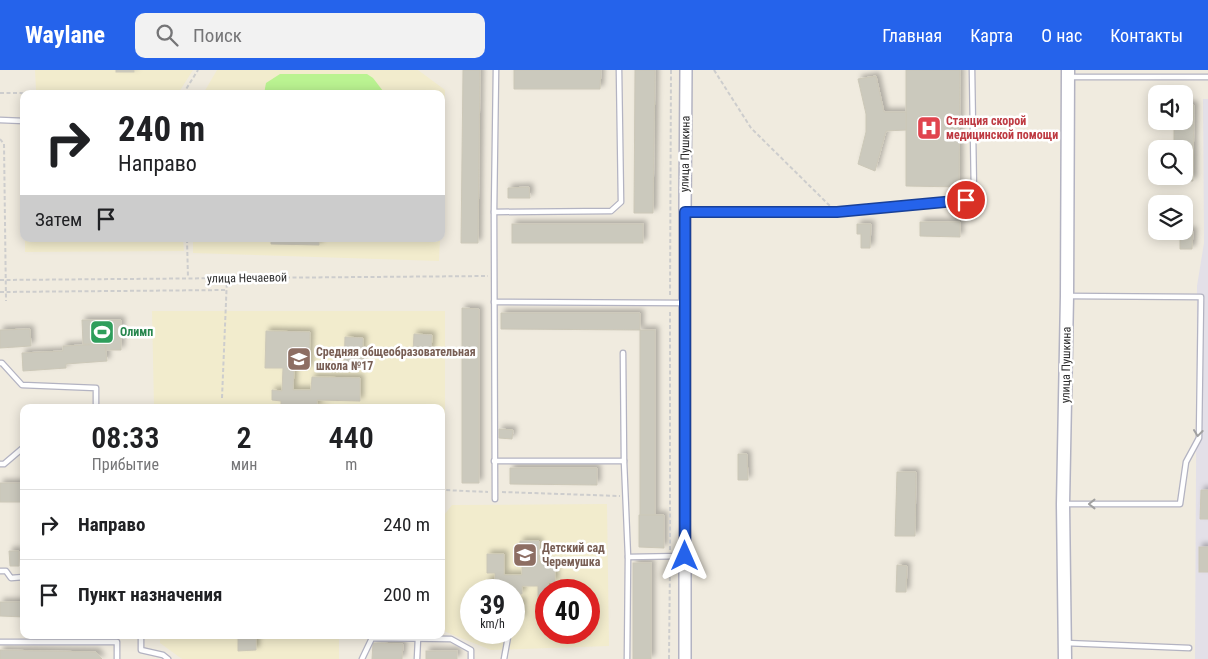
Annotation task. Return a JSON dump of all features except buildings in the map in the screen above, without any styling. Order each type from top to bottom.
[{"type":"main road","name":"улица Пушкина","points":[[1066,659],[1064,504],[1068,73]]},
{"type":"street","name":"улица Пушкина","points":[[685,659],[686,70]]},
{"type":"lane","points":[[495,499],[494,212],[496,70]]},
{"type":"lane","points":[[494,212],[611,211],[621,202],[619,70]]},
{"type":"lane","points":[[685,212],[837,212],[966,200],[972,197],[974,193],[972,70]]},
{"type":"lane","points":[[1068,73],[1208,77]]},
{"type":"lane","points":[[0,120],[20,121]]},
{"type":"lane","points":[[1064,504],[1180,504],[1186,462],[1199,438],[1201,297],[1067,296]]},
{"type":"lane","points":[[494,302],[685,303]]},
{"type":"lane","points":[[623,353],[624,461],[628,557],[627,659]]},
{"type":"lane","points":[[0,363],[22,385],[96,388],[96,404]]},
{"type":"lane","points":[[0,464],[4,464],[20,450]]},
{"type":"lane","points":[[494,461],[624,461]]},
{"type":"lane","points":[[628,557],[685,556]]},
{"type":"lane","points":[[0,570],[6,571],[11,578],[20,577]]},
{"type":"lane","points":[[141,639],[141,650],[163,655],[168,659]]},
{"type":"lane","points":[[362,659],[372,639]]},
{"type":"lane","points":[[417,659],[418,639]]},
{"type":"lane","points":[[445,639],[451,639],[471,650],[471,659]]},
{"type":"lane","points":[[0,642],[117,642],[118,659]]},
{"type":"lane","points":[[1066,643],[1189,648]]},
{"type":"lane","points":[[504,659],[507,644]]},
{"type":"path","points":[[186,90],[198,70]]},
{"type":"path","points":[[669,659],[671,70]]},
{"type":"path","points":[[714,70],[750,128],[837,212]]},
{"type":"path","points":[[0,93],[20,93]]},
{"type":"path","points":[[0,139],[4,144],[6,301]]},
{"type":"path","points":[[187,242],[188,278]]},
{"type":"path","name":"улица Нечаевой","points":[[0,280],[494,276]]},
{"type":"path","points":[[222,398],[227,278]]},
{"type":"path","points":[[0,292],[226,290]]},
{"type":"path","points":[[445,490],[625,496]]},
{"type":"shaded area","points":[[35,70],[193,70],[180,90],[36,90]]},
{"type":"shaded area","points":[[217,70],[418,70],[445,90],[205,90]]},
{"type":"shaded area","points":[[1203,99],[1208,99],[1208,659],[1195,659],[1197,286],[1204,243]]},
{"type":"shaded area","points":[[25,242],[183,242],[184,251],[25,252]]},
{"type":"shaded area","points":[[193,242],[440,242],[439,261],[193,253]]},
{"type":"shaded area","name":"Средняя общеобразовательная школа №17","points":[[152,311],[445,311],[445,404],[154,404]]},
{"type":"shaded area","name":"Детский сад Черемушка","points":[[607,504],[609,646],[491,650],[476,644],[525,644],[525,579],[460,579],[460,638],[445,632],[445,514],[452,505]]},
{"type":"shaded area","points":[[160,639],[339,639],[339,659],[182,659],[160,643]]},
{"type":"green space","points":[[280,74],[367,74],[373,78],[382,90],[265,90],[266,83]]},
{"type":"place","name":"Станция скорой медицинской помощи","points":[[929,128]]},
{"type":"place","name":"Олимп","points":[[102,332]]},
{"type":"place","name":"Средняя общеобразовательная школа №17","points":[[299,359]]},
{"type":"place","name":"Детский сад Черемушка","points":[[525,555]]},
{"type":"route","points":[[685,556],[685,212],[837,212],[966,200]]}]
